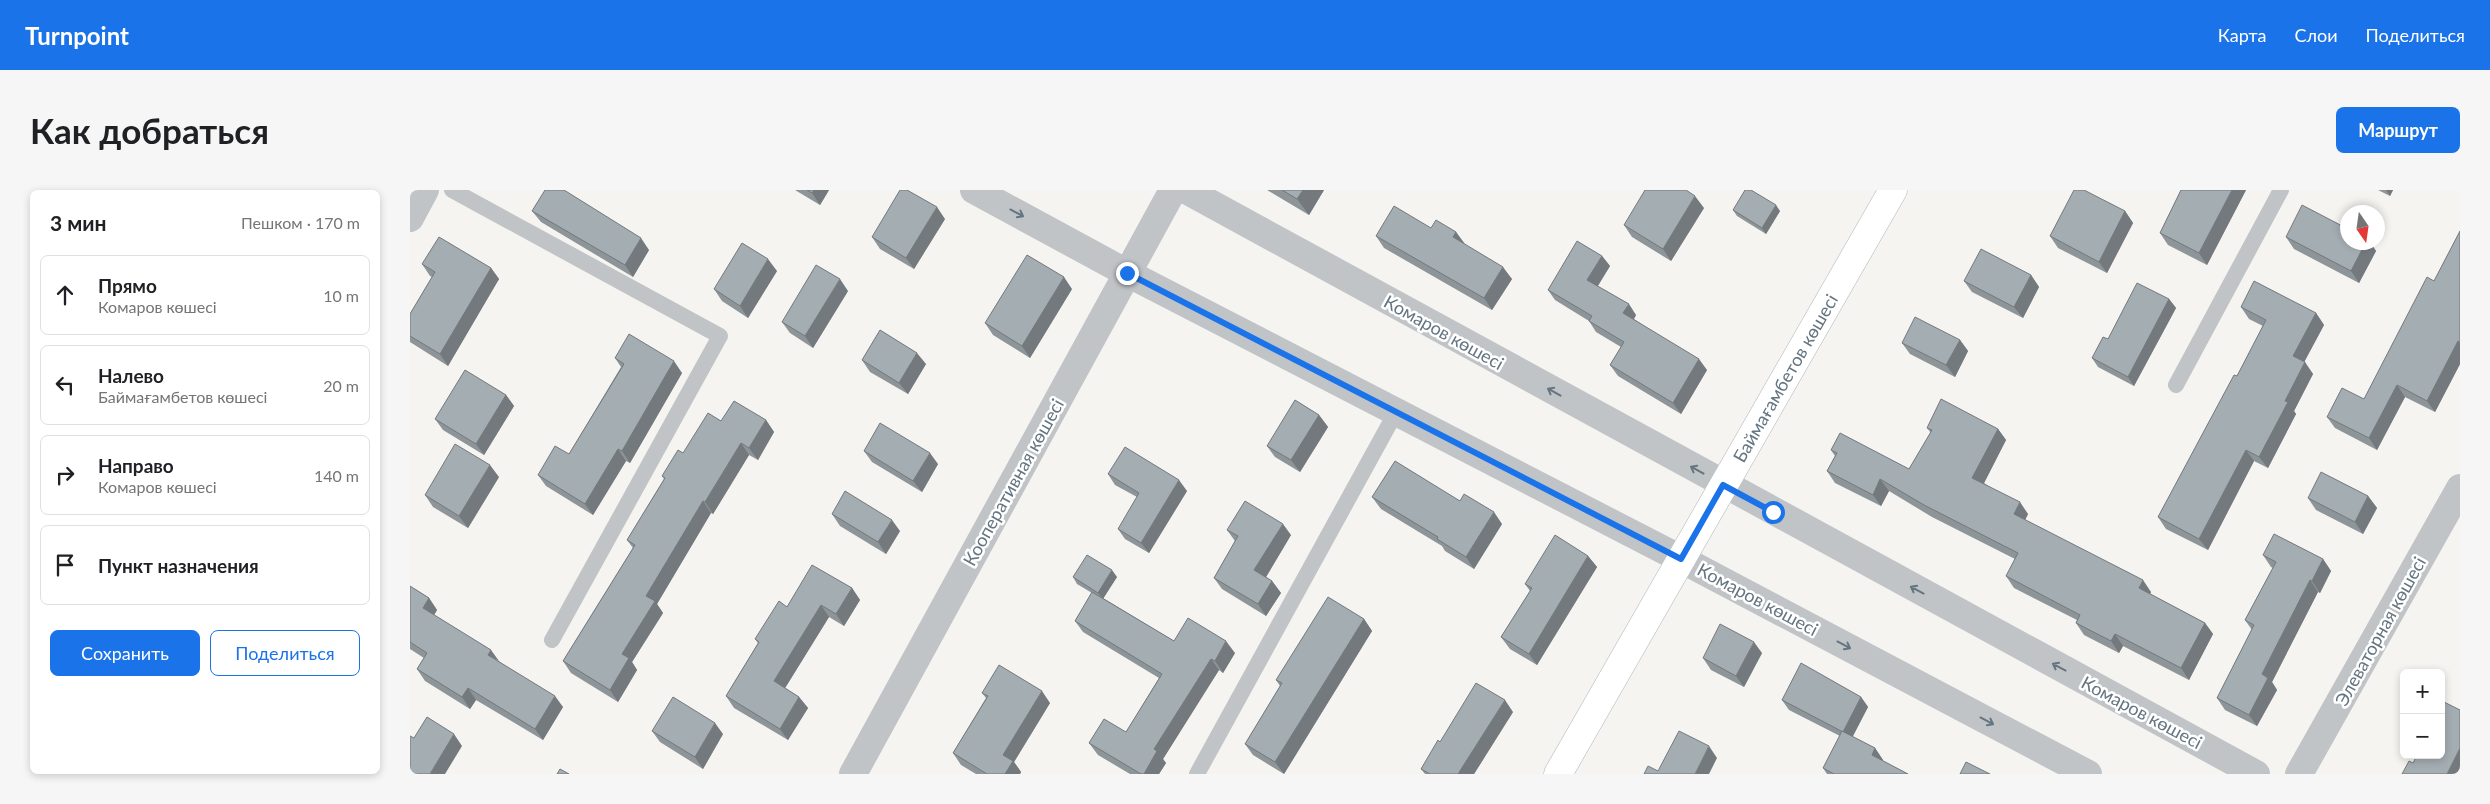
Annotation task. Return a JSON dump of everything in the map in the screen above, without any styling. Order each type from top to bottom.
[{"type":"main road","name":"Баймағамбетов көшесі","points":[[1558,774],[1893,190]]},
{"type":"street","points":[[410,218],[425,190]]},
{"type":"street","name":"Комаров көшесі","points":[[974,190],[1127,273],[1681,559],[2088,774]]},
{"type":"street","name":"Кооперативная көшесі","points":[[853,774],[1173,190]]},
{"type":"street","name":"Комаров көшесі","points":[[1186,190],[1723,485],[2256,774]]},
{"type":"street","name":"Элеваторная көшесі","points":[[2299,774],[2460,488]]},
{"type":"lane","points":[[452,190],[720,336],[552,640]]},
{"type":"lane","points":[[2176,385],[2281,190]]},
{"type":"lane","points":[[1197,774],[1396,412]]},
{"type":"building","points":[[545,190],[564,190],[641,238],[625,265],[532,211]]},
{"type":"building","points":[[900,190],[907,190],[937,207],[906,258],[872,237]]},
{"type":"building","points":[[1282,190],[1303,190],[1297,199]]},
{"type":"building","points":[[1645,190],[1686,190],[1695,196],[1663,249],[1624,225]]},
{"type":"building","points":[[1745,190],[1751,190],[1776,205],[1762,228],[1733,210]]},
{"type":"building","points":[[2074,190],[2084,190],[2125,211],[2099,262],[2050,236]]},
{"type":"building","points":[[2181,190],[2232,190],[2199,253],[2160,233]]},
{"type":"building","points":[[2302,205],[2340,225],[2340,250],[2362,250],[2351,271],[2286,237]]},
{"type":"building","points":[[1394,206],[1431,228],[1436,220],[1456,232],[1453,237],[1503,267],[1484,298],[1376,236]]},
{"type":"building","points":[[2460,231],[2460,342],[2458,341],[2427,401],[2397,385],[2369,438],[2327,417],[2342,388],[2364,399],[2427,277],[2434,281]]},
{"type":"building","points":[[439,237],[491,268],[440,354],[410,336],[410,314],[435,272],[422,264]]},
{"type":"building","points":[[1577,241],[1602,256],[1587,280],[1629,304],[1623,313],[1699,359],[1673,403],[1610,365],[1624,342],[1589,321],[1592,316],[1548,290]]},
{"type":"building","points":[[742,243],[768,259],[740,306],[714,289]]},
{"type":"building","points":[[1981,249],[2031,275],[2014,307],[1964,281]]},
{"type":"building","points":[[1027,255],[1064,277],[1022,346],[985,323]]},
{"type":"building","points":[[816,265],[840,279],[805,336],[782,322]]},
{"type":"building","points":[[2254,281],[2316,313],[2293,356],[2305,362],[2285,401],[2288,402],[2259,457],[2246,450],[2199,539],[2158,517],[2234,375],[2237,376],[2266,320],[2241,307]]},
{"type":"building","points":[[2137,283],[2169,299],[2128,377],[2092,358],[2103,337],[2108,339]]},
{"type":"building","points":[[1915,317],[1960,340],[1946,365],[1902,343]]},
{"type":"building","points":[[880,330],[917,353],[899,383],[862,360]]},
{"type":"building","points":[[629,334],[674,361],[622,451],[618,449],[585,504],[538,475],[555,446],[569,454],[624,364],[615,358]]},
{"type":"building","points":[[465,370],[506,395],[476,444],[435,419]]},
{"type":"building","points":[[1941,399],[1998,429],[1972,478],[2020,502],[2014,514],[2143,580],[2139,588],[2205,623],[2181,668],[2115,634],[2111,641],[2076,623],[2080,615],[2006,576],[2018,553],[1924,505],[1880,479],[1873,495],[1827,471],[1837,453],[1831,450],[1840,433],[1909,469],[1932,430],[1927,428]]},
{"type":"building","points":[[1295,400],[1319,415],[1291,460],[1267,446]]},
{"type":"building","points":[[734,401],[766,420],[749,448],[741,443],[705,502],[703,501],[646,596],[655,601],[622,654],[629,658],[610,690],[563,661],[635,545],[627,540],[665,478],[662,476],[678,450],[683,453],[708,413],[721,421]]},
{"type":"building","points":[[880,423],[930,453],[913,481],[864,451]]},
{"type":"building","points":[[455,444],[490,465],[459,516],[425,495]]},
{"type":"building","points":[[1125,447],[1179,480],[1141,543],[1118,529],[1139,493],[1108,474]]},
{"type":"building","points":[[1395,461],[1460,501],[1464,494],[1494,512],[1466,557],[1437,539],[1438,537],[1372,497]]},
{"type":"building","points":[[2321,472],[2368,496],[2355,522],[2308,498]]},
{"type":"building","points":[[845,491],[892,520],[878,542],[832,514]]},
{"type":"building","points":[[1245,501],[1283,524],[1254,570],[1272,581],[1258,604],[1214,578],[1238,536],[1227,530]]},
{"type":"building","points":[[2274,534],[2323,559],[2312,581],[2310,580],[2262,674],[2268,678],[2249,715],[2217,698],[2254,625],[2245,620],[2276,562],[2263,555]]},
{"type":"building","points":[[1555,535],[1588,556],[1529,654],[1501,637],[1532,588],[1525,584]]},
{"type":"building","points":[[1087,555],[1112,570],[1098,593],[1073,577]]},
{"type":"building","points":[[812,565],[852,588],[836,614],[821,605],[774,681],[799,697],[780,729],[726,696],[759,642],[755,639],[779,601],[787,607]]},
{"type":"building","points":[[410,586],[429,598],[423,608],[491,650],[488,655],[555,696],[535,729],[468,688],[462,697],[417,669],[427,653],[410,642]]},
{"type":"building","points":[[1092,592],[1174,641],[1188,618],[1226,641],[1215,661],[1211,659],[1154,749],[1157,751],[1144,774],[1089,743],[1104,719],[1126,732],[1162,674],[1075,621]]},
{"type":"building","points":[[1328,597],[1364,619],[1275,762],[1245,744],[1282,683],[1276,680]]},
{"type":"building","points":[[1720,624],[1754,642],[1736,676],[1703,658]]},
{"type":"building","points":[[1801,663],[1861,697],[1843,732],[1782,700]]},
{"type":"building","points":[[999,665],[1042,691],[1003,755],[1013,761],[1005,774],[987,774],[953,753],[988,696],[982,693]]},
{"type":"building","points":[[1476,683],[1505,700],[1458,774],[1430,774],[1421,769],[1438,740],[1440,742]]},
{"type":"building","points":[[673,697],[715,723],[695,757],[652,731]]},
{"type":"building","points":[[2445,702],[2460,710],[2460,748],[2447,774],[2402,774],[2409,761],[2413,763],[2415,759],[2445,759]]},
{"type":"building","points":[[427,717],[454,734],[430,774],[413,774],[410,772],[410,736],[414,738]]},
{"type":"building","points":[[1679,731],[1709,746],[1695,774],[1644,774],[1648,766],[1658,771]]},
{"type":"building","points":[[1842,731],[1875,748],[1872,755],[1908,774],[1834,774],[1823,768]]},
{"type":"building","points":[[1966,762],[1990,774],[1960,774]]},
{"type":"building","points":[[560,769],[569,774],[557,774]]},
{"type":"route","points":[[1127,273],[1681,559],[1723,485],[1773,512]]}]
